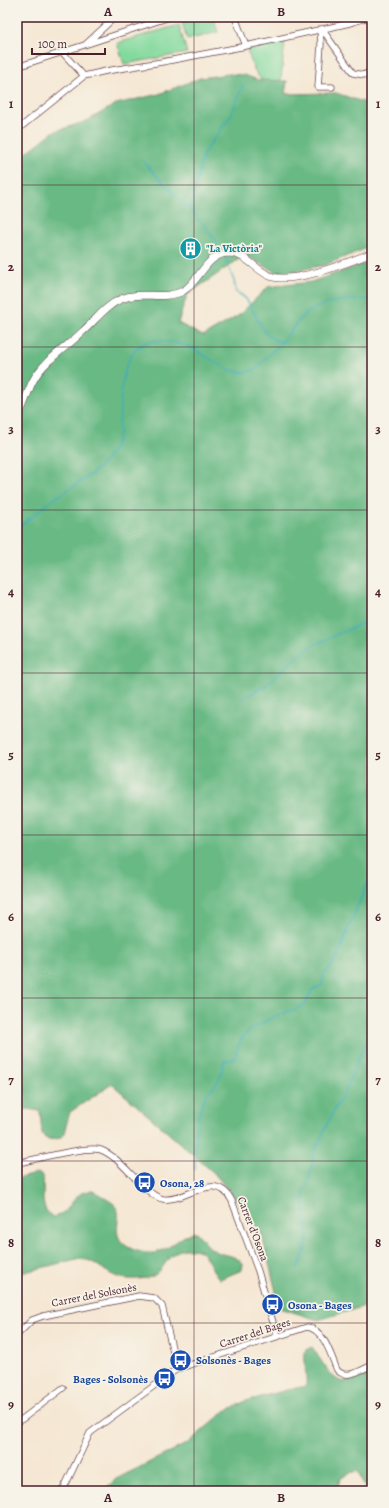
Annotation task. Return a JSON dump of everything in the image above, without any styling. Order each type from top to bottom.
[{"type":"main road","points":[[17,417],[39,372],[83,332],[102,312],[121,299],[140,294],[168,295],[179,292],[191,284],[209,262],[215,257],[225,253],[239,255],[269,275],[282,278],[320,271],[372,253]]},
{"type":"street","points":[[85,45],[115,17]]},
{"type":"street","points":[[17,67],[170,17]]},
{"type":"street","points":[[235,17],[246,46]]},
{"type":"street","points":[[17,130],[84,76],[246,46],[369,17]]},
{"type":"street","points":[[321,29],[353,73],[364,75],[372,70]]},
{"type":"street","points":[[321,29],[318,87],[332,87]]},
{"type":"street","points":[[62,52],[84,76]]},
{"type":"street","name":"Carrer d'Osona","points":[[17,1163],[78,1150],[95,1148],[111,1156],[147,1189],[162,1199],[172,1198],[206,1187],[216,1187],[224,1191],[232,1201],[258,1271],[277,1336]]},
{"type":"street","name":"Carrer del Solsonès","points":[[17,1335],[32,1320],[43,1316],[118,1299],[149,1296],[156,1299],[162,1306],[177,1368]]},
{"type":"street","name":"Carrer del Bages","points":[[61,1491],[64,1488],[90,1433],[177,1368],[304,1328],[316,1330],[323,1338],[337,1370],[342,1375],[351,1374],[372,1366]]},
{"type":"street","points":[[17,1423],[64,1388]]},
{"type":"green space","points":[[199,17],[213,17],[218,32],[187,40],[182,22]]},
{"type":"green space","points":[[179,25],[187,53],[124,64],[117,43]]},
{"type":"green space","points":[[285,41],[280,88],[272,86],[261,79],[255,70],[247,50]]},
{"type":"green space","points":[[229,74],[244,75],[258,80],[287,81],[285,94],[336,93],[372,105],[372,246],[325,265],[279,274],[245,255],[187,295],[178,323],[203,336],[238,316],[268,287],[311,282],[372,261],[372,1304],[318,1320],[280,1308],[262,1235],[246,1211],[214,1173],[112,1084],[70,1112],[63,1136],[56,1139],[45,1138],[42,1133],[40,1111],[27,1109],[17,1112],[17,1057],[24,1056],[17,1053],[17,160],[53,132],[87,121],[116,104],[159,94],[200,78]]},
{"type":"green space","points":[[38,1173],[43,1177],[43,1199],[45,1209],[53,1217],[60,1215],[81,1193],[88,1191],[96,1192],[117,1208],[118,1235],[120,1240],[128,1247],[149,1253],[159,1252],[194,1232],[200,1236],[212,1249],[239,1260],[243,1264],[242,1270],[220,1279],[202,1253],[198,1250],[184,1249],[171,1256],[159,1271],[147,1278],[121,1278],[111,1274],[92,1262],[80,1259],[17,1274],[17,1179]]},
{"type":"green space","points":[[312,1347],[331,1374],[336,1379],[341,1381],[349,1380],[372,1369],[372,1491],[366,1491],[358,1471],[349,1473],[340,1479],[336,1491],[103,1491],[116,1479],[188,1443],[225,1411],[246,1401],[306,1386],[305,1352]]},
{"type":"waterway","points":[[190,211],[203,154],[231,115],[243,85]]},
{"type":"waterway","points":[[142,160],[193,213],[219,247]]},
{"type":"waterway","points":[[225,257],[234,281],[236,292],[247,300],[266,333],[276,340],[282,341]]},
{"type":"waterway","points":[[17,527],[51,501],[92,474],[108,457],[115,446],[119,434],[120,398],[125,372],[129,360],[135,351],[143,344],[156,341],[168,341],[196,350],[228,369],[243,372],[251,371],[260,365],[284,340],[300,319],[311,310],[319,306],[336,302],[372,299]]},
{"type":"waterway","points":[[242,699],[266,685],[291,662],[316,644],[372,619]]},
{"type":"waterway","points":[[195,1170],[196,1137],[199,1112],[203,1100],[217,1082],[222,1072],[224,1061],[234,1059],[241,1039],[251,1029],[273,1017],[301,1007],[305,1004],[311,991],[322,985],[324,974],[337,957],[372,870]]},
{"type":"waterway","points":[[298,1268],[305,1252],[308,1233],[304,1209],[304,1192],[311,1171],[314,1152],[335,1108],[344,1094],[360,1054],[372,1035]]},
{"type":"place","name":"\"La Victòria\"","points":[[191,248]]},
{"type":"place","name":"Osona, 28","points":[[144,1183]]},
{"type":"place","name":"Osona - Bages","points":[[272,1305]]},
{"type":"place","name":"Solsonès - Bages","points":[[181,1360]]},
{"type":"place","name":"Bages - Solsonès","points":[[164,1379]]}]
